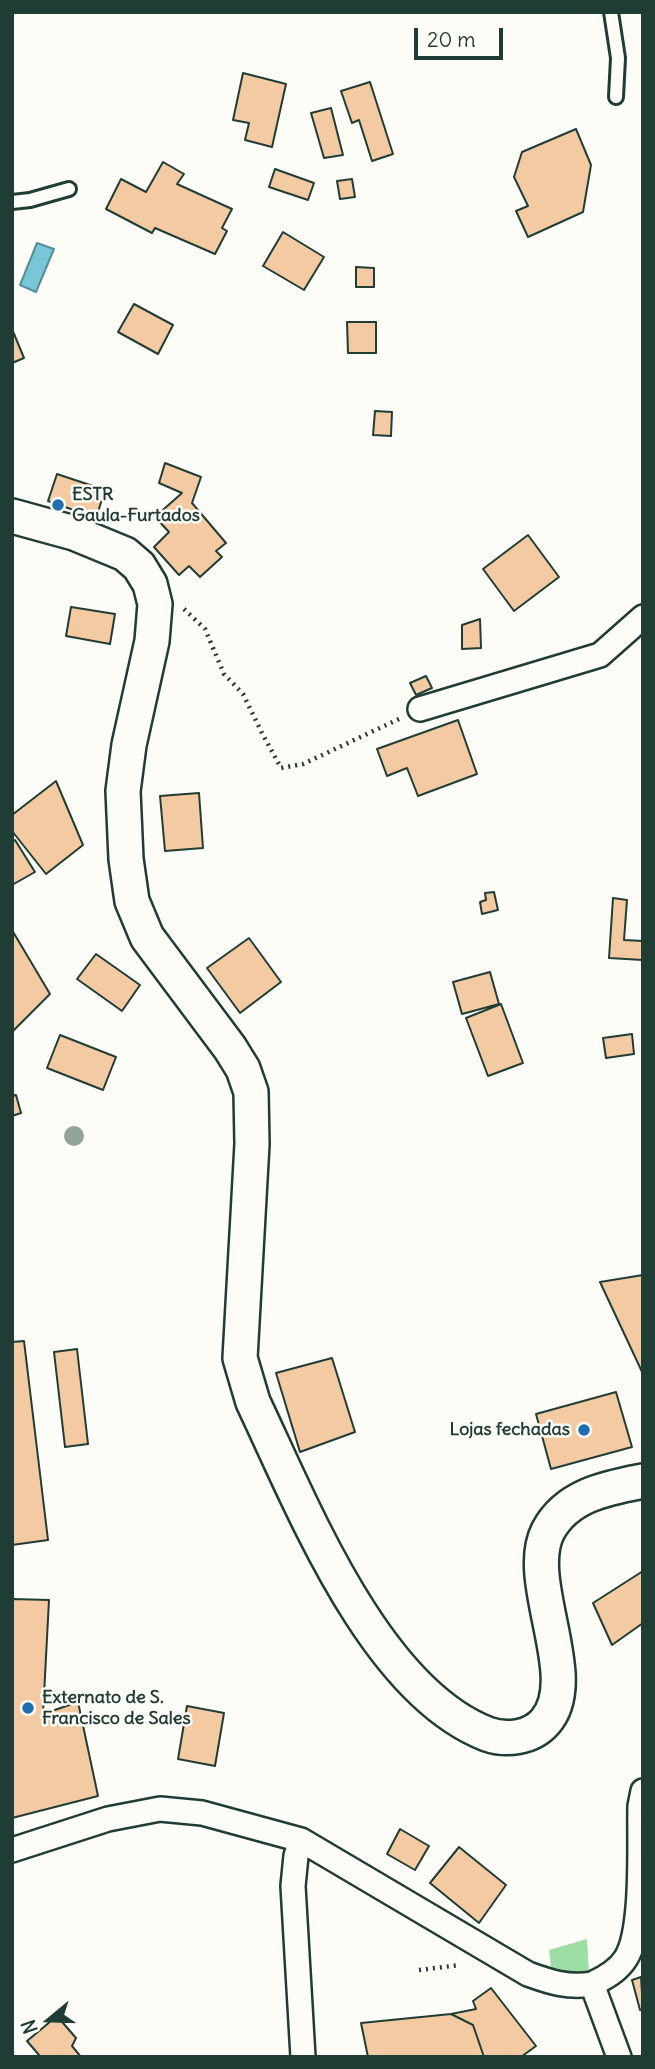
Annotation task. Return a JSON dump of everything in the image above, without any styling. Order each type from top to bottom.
[{"type":"main road","points":[[12,516],[74,533],[125,554],[139,566],[150,584],[155,604],[152,641],[129,745],[123,791],[132,901],[147,937],[230,1048],[243,1069],[251,1092],[252,1143],[240,1358],[244,1379],[322,1546],[371,1630],[419,1687],[452,1715],[497,1738],[526,1736],[546,1722],[558,1697],[558,1669],[543,1583],[541,1555],[547,1532],[561,1512],[581,1498],[643,1480]]},
{"type":"street","points":[[420,709],[600,655],[643,617]]},
{"type":"street","points":[[12,1850],[108,1819],[160,1809],[202,1813],[301,1840],[528,1974],[555,1984],[575,1987],[592,1984],[611,1975],[626,1958],[637,1931],[640,1806],[643,1791]]},
{"type":"street","points":[[301,1840],[296,1856],[293,1885],[303,2057]]},
{"type":"street","points":[[592,1984],[619,2057]]},
{"type":"lane","points":[[611,12],[618,58],[616,97]]},
{"type":"lane","points":[[12,202],[69,189]]},
{"type":"path","points":[[155,604],[165,599],[187,611],[205,629],[224,674],[243,694],[281,768],[303,764],[420,709]]},
{"type":"path","points":[[419,1970],[467,1964]]},
{"type":"green space","points":[[587,1939],[589,1972],[570,1975],[551,1967],[549,1950]]},
{"type":"water","points":[[37,243],[54,249],[36,292],[20,285]]},
{"type":"building","points":[[243,73],[286,84],[272,147],[245,140],[249,123],[233,120]]},
{"type":"building","points":[[370,82],[393,154],[372,161],[359,120],[352,123],[341,91]]},
{"type":"building","points":[[331,108],[343,155],[324,158],[311,113]]},
{"type":"building","points":[[576,129],[591,165],[583,212],[528,237],[516,211],[528,206],[514,177],[522,152]]},
{"type":"building","points":[[163,162],[184,174],[177,184],[232,209],[222,228],[227,231],[215,254],[155,228],[152,233],[106,209],[121,179],[146,192]]},
{"type":"building","points":[[275,169],[314,183],[308,200],[269,187]]},
{"type":"building","points":[[352,179],[355,197],[340,199],[337,181]]},
{"type":"building","points":[[283,232],[324,257],[304,290],[263,266]]},
{"type":"building","points":[[356,267],[374,268],[374,287],[356,287]]},
{"type":"building","points":[[134,304],[173,325],[158,354],[118,332]]},
{"type":"building","points":[[347,322],[376,322],[376,353],[348,353]]},
{"type":"building","points":[[12,329],[24,358],[12,363]]},
{"type":"building","points":[[375,411],[392,412],[391,436],[373,435]]},
{"type":"building","points":[[165,463],[201,477],[192,503],[226,543],[216,551],[222,557],[200,577],[189,566],[179,575],[154,547],[169,532],[155,517],[182,493],[159,483]]},
{"type":"building","points":[[57,474],[105,490],[96,518],[48,501]]},
{"type":"building","points":[[528,535],[559,577],[514,611],[483,569]]},
{"type":"building","points":[[71,607],[115,614],[110,644],[66,636]]},
{"type":"building","points":[[480,619],[481,648],[462,649],[462,625]]},
{"type":"building","points":[[426,676],[432,688],[416,695],[410,683]]},
{"type":"building","points":[[458,720],[477,774],[418,796],[407,768],[387,776],[377,749]]},
{"type":"building","points":[[56,781],[83,845],[46,874],[12,831],[12,815]]},
{"type":"building","points":[[199,793],[203,848],[165,851],[160,796]]},
{"type":"building","points":[[15,840],[35,872],[12,885],[12,842]]},
{"type":"building","points":[[494,892],[498,910],[482,914],[480,902],[486,900],[485,893]]},
{"type":"building","points":[[613,898],[627,900],[624,940],[643,941],[643,960],[609,958]]},
{"type":"building","points":[[12,930],[50,994],[12,1032]]},
{"type":"building","points":[[249,938],[281,982],[240,1013],[207,968]]},
{"type":"building","points":[[96,954],[140,985],[122,1011],[77,979]]},
{"type":"building","points":[[490,972],[499,1004],[462,1014],[453,982]]},
{"type":"building","points":[[501,1004],[523,1063],[488,1076],[466,1018]]},
{"type":"building","points":[[632,1034],[634,1054],[606,1058],[603,1038]]},
{"type":"building","points":[[60,1035],[116,1057],[103,1090],[47,1068]]},
{"type":"building","points":[[16,1095],[21,1113],[12,1116],[12,1096]]},
{"type":"building","points":[[643,1275],[643,1374],[600,1282]]},
{"type":"building","points":[[24,1341],[48,1540],[12,1545],[12,1342]]},
{"type":"building","points":[[77,1349],[88,1444],[65,1447],[54,1352]]},
{"type":"building","points":[[332,1358],[355,1432],[300,1452],[276,1373]]},
{"type":"building","name":"Lojas fechadas","points":[[616,1392],[632,1447],[551,1469],[536,1414]]},
{"type":"building","points":[[643,1571],[643,1623],[612,1645],[593,1603]]},
{"type":"building","name":"Externato de S. Francisco de Sales","points":[[12,1599],[49,1600],[43,1714],[78,1702],[98,1796],[12,1818]]},
{"type":"building","points":[[187,1706],[224,1713],[215,1766],[178,1759]]},
{"type":"building","points":[[400,1829],[429,1846],[415,1870],[387,1854]]},
{"type":"building","points":[[459,1847],[506,1885],[479,1923],[430,1883]]},
{"type":"building","points":[[641,1977],[643,2009],[640,2010],[632,1980]]},
{"type":"building","points":[[491,1988],[536,2046],[521,2057],[484,2057],[473,2025],[451,2014],[476,2009],[473,2001]]},
{"type":"building","points":[[451,2014],[473,2025],[484,2057],[368,2057],[361,2023]]},
{"type":"building","points":[[57,2016],[76,2038],[72,2046],[81,2057],[37,2057],[39,2055],[27,2041]]},
{"type":"place","name":"ESTR Gaula-Furtados","points":[[58,505]]},
{"type":"place","name":"Lojas fechadas","points":[[584,1430]]},
{"type":"place","name":"Externato de S. Francisco de Sales","points":[[28,1708]]}]
